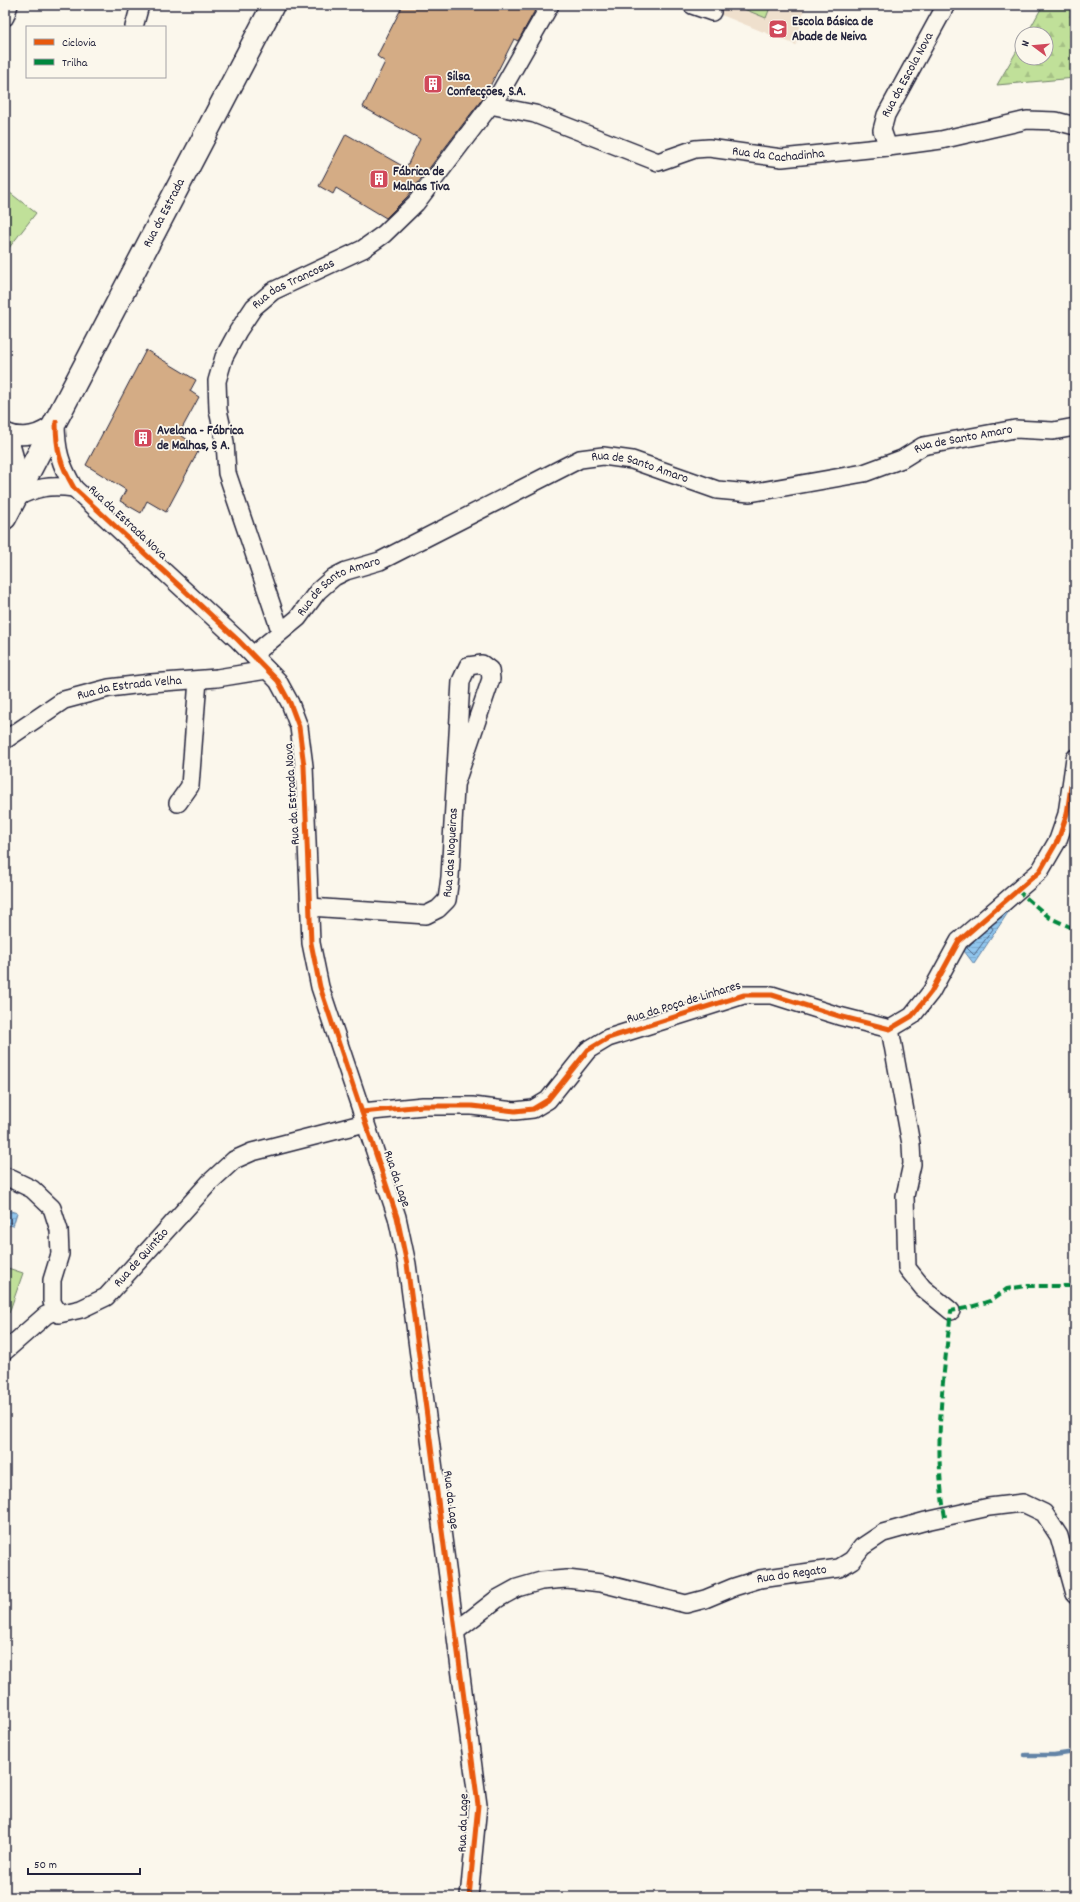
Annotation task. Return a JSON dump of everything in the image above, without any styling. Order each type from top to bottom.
[{"type":"main road","name":"Rua da Estrada","points":[[5,518],[273,5]]},
{"type":"street","points":[[5,17],[9,5]]},
{"type":"street","points":[[134,26],[140,5]]},
{"type":"street","name":"Rua das Trancosas","points":[[280,630],[227,473],[225,442],[218,410],[217,381],[224,356],[254,307],[273,291],[363,249],[384,234],[416,203],[501,91],[550,5]]},
{"type":"street","points":[[692,5],[712,12]]},
{"type":"street","name":"Rua da Escola Nova","points":[[888,147],[882,130],[886,115],[946,5]]},
{"type":"street","name":"Rua da Cachadinha","points":[[490,105],[535,114],[658,162],[695,149],[709,148],[782,158],[888,147],[941,140],[1027,120],[1056,121],[1075,126]]},
{"type":"street","points":[[5,432],[19,436],[32,435],[45,431],[56,422]]},
{"type":"street","name":"Rua da Estrada Nova","points":[[56,422],[56,446],[62,468],[74,488],[253,655],[278,681],[290,703],[299,727],[304,766],[311,943],[320,987],[363,1118]]},
{"type":"street","name":"Rua de Santo Amaro","points":[[253,655],[280,630],[298,618],[318,591],[334,577],[346,571],[380,561],[580,459],[603,456],[632,460],[718,490],[750,493],[864,473],[902,459],[923,446],[1015,429],[1053,431],[1075,427]]},
{"type":"street","points":[[5,432],[13,448],[17,464],[18,481],[15,498]]},
{"type":"street","points":[[15,498],[34,489],[54,486],[74,488]]},
{"type":"street","name":"Rua das Nogueiras","points":[[310,907],[426,915],[438,910],[447,900],[450,877],[461,681],[468,666],[482,664],[490,670],[491,679],[456,782]]},
{"type":"street","name":"Rua da Estrada Velha","points":[[5,740],[64,700],[110,688],[198,680],[267,670]]},
{"type":"street","points":[[178,803],[190,786],[198,680]]},
{"type":"street","points":[[951,1311],[923,1288],[907,1268],[905,1196],[912,1164],[908,1128],[890,1028],[912,1016],[931,992],[958,942],[1040,871],[1058,840],[1067,814],[1075,758]]},
{"type":"street","name":"Rua da Poça de Linhares","points":[[363,1118],[423,1106],[472,1106],[515,1111],[532,1109],[548,1100],[588,1050],[608,1038],[744,994],[772,995],[839,1016],[890,1028]]},
{"type":"street","name":"Rua de Quintão","points":[[57,1310],[59,1314],[81,1309],[106,1297],[210,1182],[234,1160],[252,1152],[363,1118]]},
{"type":"street","name":"Rua da Lage","points":[[363,1118],[397,1217],[407,1264],[478,1805],[469,1897]]},
{"type":"street","points":[[5,1176],[32,1189],[52,1208],[59,1230],[60,1254],[52,1280],[52,1302],[57,1310],[46,1315],[5,1351]]},
{"type":"street","name":"Rua do Regato","points":[[456,1631],[497,1600],[517,1588],[541,1581],[567,1579],[601,1583],[686,1604],[705,1599],[734,1587],[760,1579],[839,1568],[852,1560],[862,1547],[883,1533],[926,1521],[989,1507],[1023,1503],[1044,1514],[1059,1536],[1075,1594]]},
{"type":"shaded area","name":"Escola Básica de Abade de Neiva","points":[[715,5],[805,5],[796,45],[719,14]]},
{"type":"green space","points":[[734,5],[771,5],[766,18]]},
{"type":"green space","points":[[1043,5],[1075,5],[1075,78],[997,85],[1014,56],[1014,66],[1054,66],[1054,26],[1031,26]]},
{"type":"green space","points":[[5,189],[36,213],[5,253]]},
{"type":"green space","points":[[5,1267],[23,1273],[9,1313],[5,1311]]},
{"type":"water","points":[[1008,904],[1011,908],[974,964],[961,947]]},
{"type":"water","points":[[5,1209],[17,1213],[13,1226],[5,1224]]},
{"type":"building","name":"Silsa Confecções, S.A.","points":[[403,5],[538,5],[518,41],[514,39],[486,94],[408,196],[386,218],[336,188],[333,194],[319,186],[346,134],[406,168],[420,139],[363,107],[385,62],[377,56]]},
{"type":"building","name":"Avelana - Fábrica de Malhas, S A.","points":[[146,350],[196,380],[190,391],[199,397],[179,434],[200,448],[166,512],[147,501],[141,513],[120,501],[126,490],[86,465]]},
{"type":"waterway","points":[[1025,1755],[1054,1755],[1075,1752]]},
{"type":"marked path","points":[[1017,890],[1050,918],[1075,929]]},
{"type":"marked path","points":[[945,1517],[941,1491],[940,1414],[951,1311],[990,1301],[1007,1289],[1025,1286],[1075,1286]]},
{"type":"cycle path","points":[[56,422],[58,449],[62,464],[74,488],[238,640],[278,681],[290,703],[299,727],[304,766],[311,943],[320,987],[397,1217],[407,1264],[478,1805],[469,1897]]},
{"type":"cycle path","points":[[362,1112],[423,1106],[472,1106],[515,1111],[533,1109],[548,1100],[588,1050],[608,1038],[744,995],[772,995],[839,1016],[890,1029],[912,1016],[931,992],[959,941],[1040,871],[1058,840],[1067,814],[1075,758]]},
{"type":"place","name":"Escola Básica de Abade de Neiva","points":[[778,29]]},
{"type":"place","name":"Silsa Confecções, S.A.","points":[[433,84]]},
{"type":"place","name":"Fábrica de Malhas Tiva","points":[[379,179]]},
{"type":"place","name":"Avelana - Fábrica de Malhas, S A.","points":[[143,438]]}]
